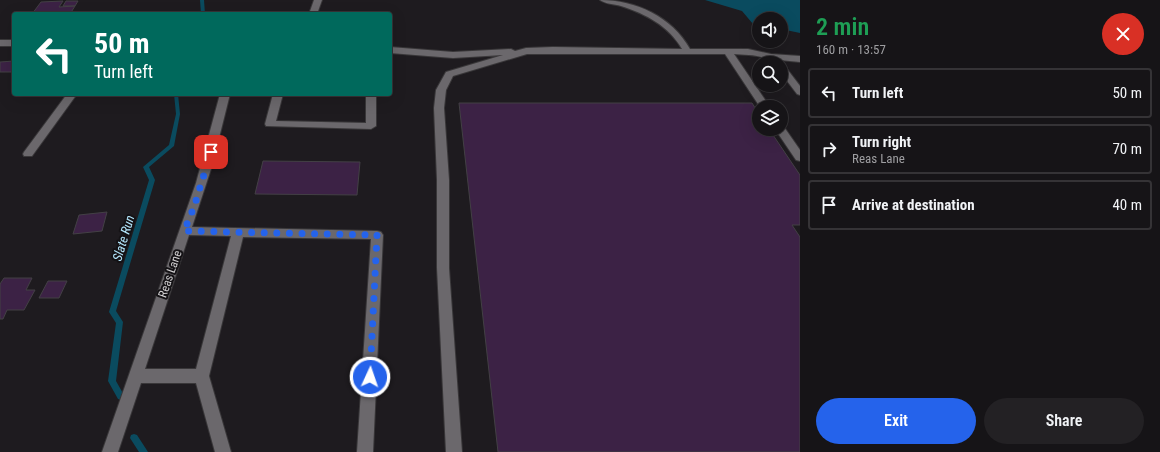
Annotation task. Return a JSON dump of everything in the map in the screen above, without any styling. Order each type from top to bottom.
[{"type":"street","points":[[313,12],[318,0]]},
{"type":"street","points":[[604,0],[641,10],[676,34],[688,52]]},
{"type":"street","points":[[0,42],[12,43]]},
{"type":"street","points":[[392,50],[453,55],[553,50],[748,52],[761,56]]},
{"type":"street","points":[[454,452],[443,268],[443,180],[439,108],[441,90],[449,74],[526,51]]},
{"type":"street","points":[[728,52],[760,100]]},
{"type":"street","points":[[788,59],[800,59]]},
{"type":"street","points":[[788,76],[800,92]]},
{"type":"street","points":[[28,154],[42,137],[71,96]]},
{"type":"street","name":"Reas Lane","points":[[110,452],[184,231],[194,207],[215,138],[225,96]]},
{"type":"street","points":[[277,96],[270,124],[371,126],[371,96]]},
{"type":"street","points":[[785,136],[800,158]]},
{"type":"street","points":[[184,231],[377,235],[365,452]]},
{"type":"street","points":[[223,452],[202,376],[238,232]]},
{"type":"street","points":[[136,376],[202,376]]},
{"type":"water","points":[[705,0],[800,0],[800,33],[788,30],[788,12],[752,12],[752,23],[742,11]]},
{"type":"building","points":[[63,1],[59,7],[75,6],[71,12],[34,12],[41,2]]},
{"type":"building","points":[[66,1],[78,1],[75,6],[63,6]]},
{"type":"building","points":[[12,61],[11,72],[0,72],[0,62]]},
{"type":"building","points":[[459,103],[752,103],[752,136],[774,136],[800,175],[800,225],[792,225],[800,237],[800,452],[498,452]]},
{"type":"building","points":[[263,161],[360,162],[357,195],[255,194]]},
{"type":"building","points":[[107,212],[102,231],[73,234],[79,215]]},
{"type":"building","points":[[4,278],[32,278],[26,290],[35,290],[24,310],[7,310],[3,319],[0,319],[0,284]]},
{"type":"building","points":[[48,281],[67,281],[59,298],[39,298]]},
{"type":"waterway","name":"Slate Run","points":[[202,0],[203,12]]},
{"type":"waterway","name":"Slate Run","points":[[121,397],[112,381],[120,322],[112,312],[152,180],[146,167],[171,146],[178,114],[176,96]]},
{"type":"waterway","name":"Slate Run","points":[[134,438],[144,452]]},
{"type":"route","points":[[211,152],[194,207],[184,231],[377,235],[370,377]]}]
